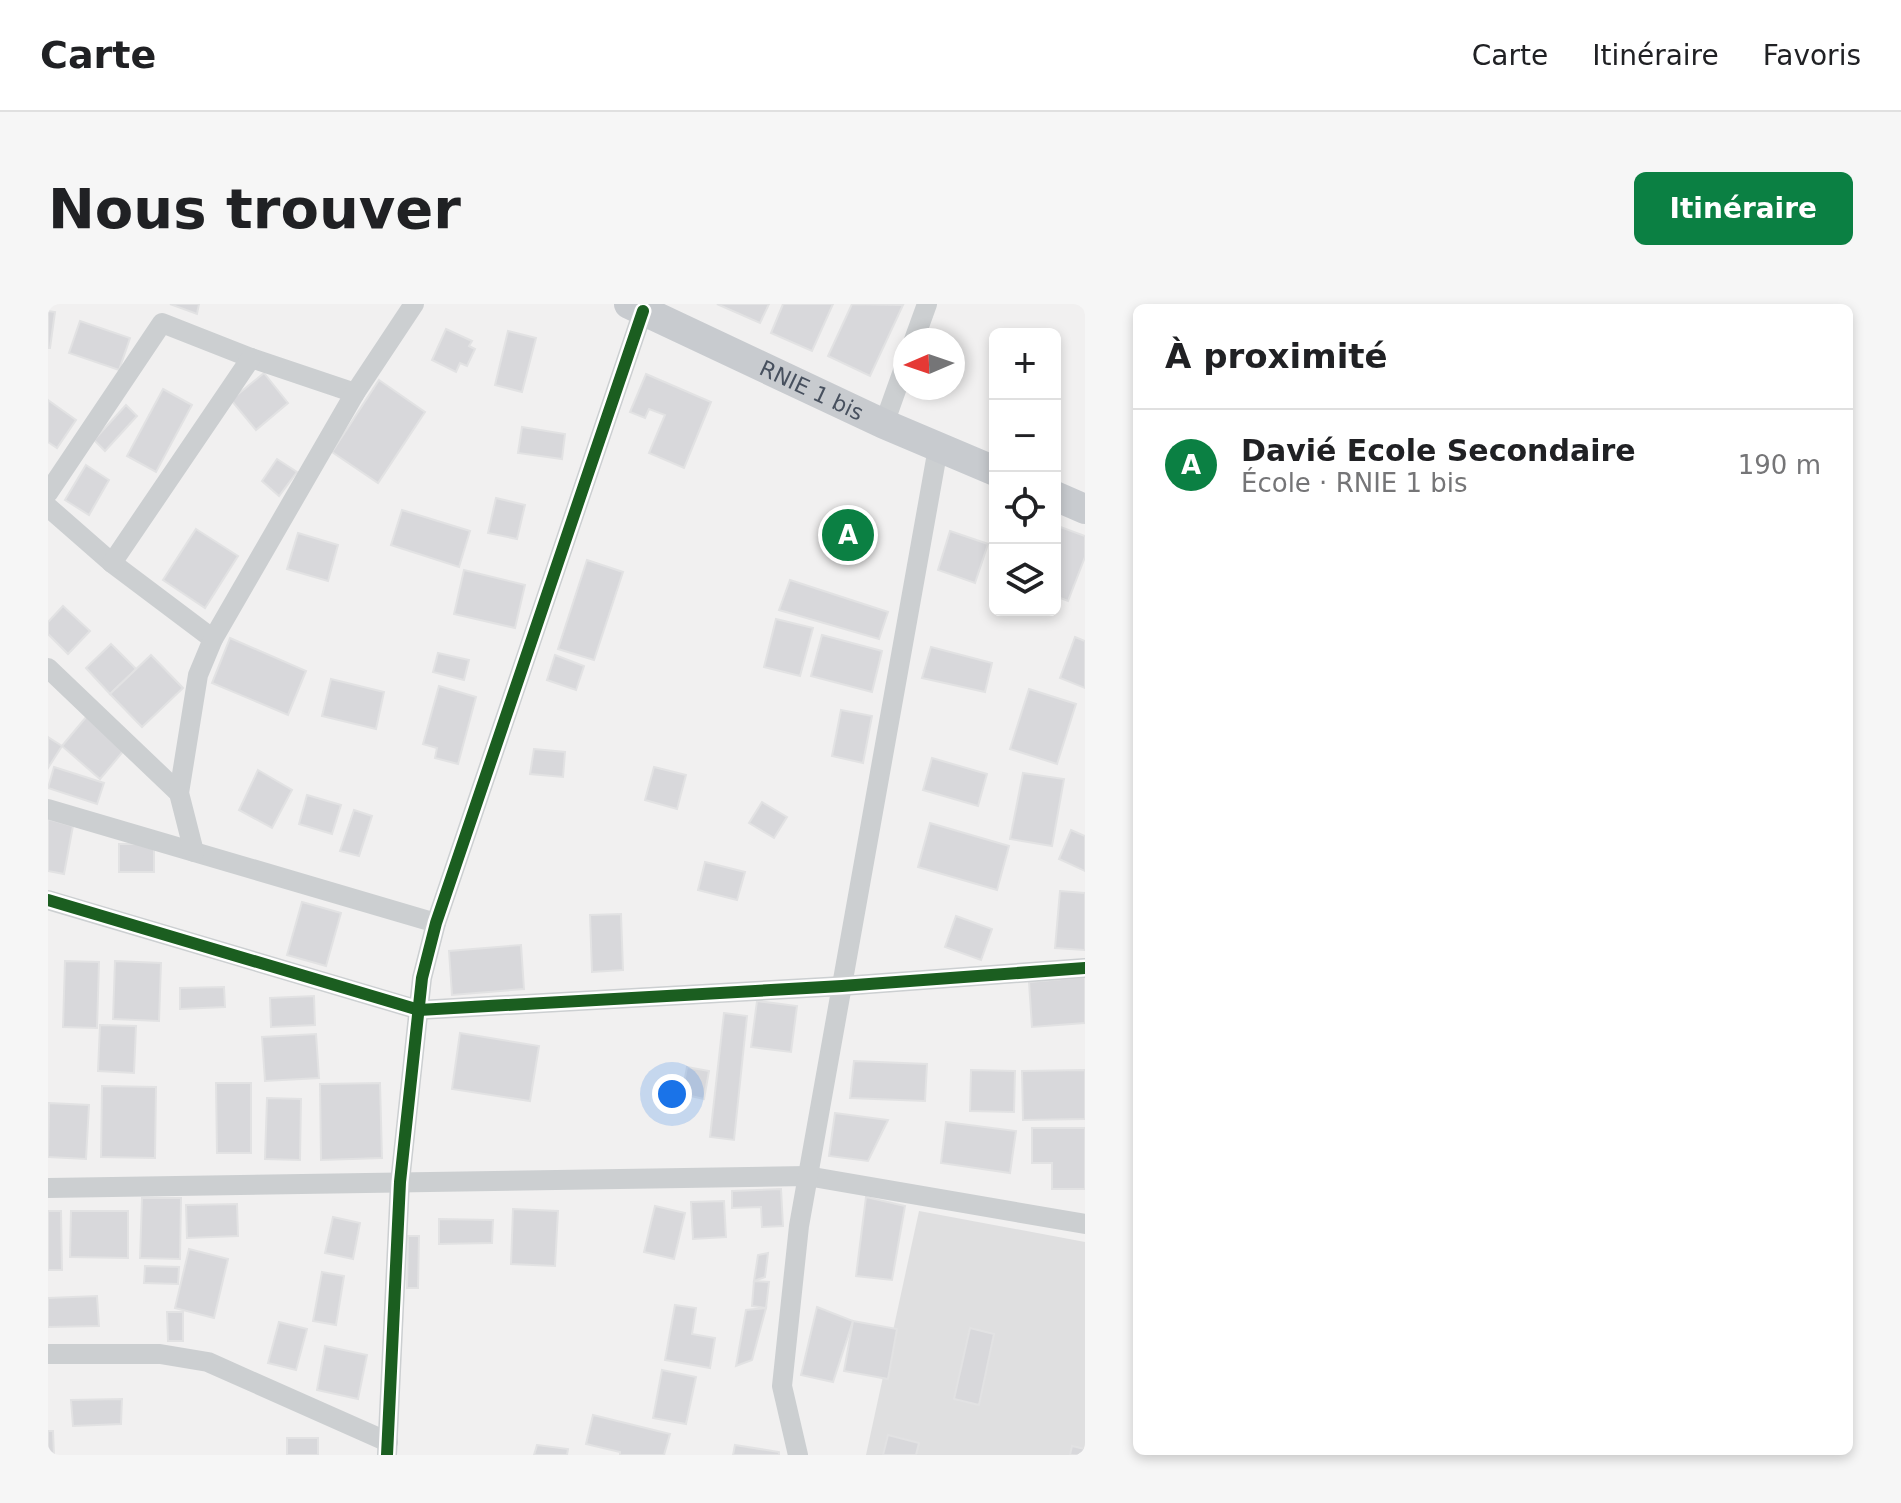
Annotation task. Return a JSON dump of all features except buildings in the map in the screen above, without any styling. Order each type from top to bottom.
[{"type":"main road","name":"RNIE 1 bis","points":[[651,310],[884,424],[989,469]]},
{"type":"main road","points":[[1061,499],[1085,509]]},
{"type":"street","points":[[194,852],[179,793],[198,675],[213,639],[355,393],[414,304]]},
{"type":"street","points":[[918,328],[927,304]]},
{"type":"street","points":[[48,1354],[160,1354],[208,1362],[387,1448],[400,1182],[422,978],[436,923],[651,310]]},
{"type":"street","points":[[48,493],[162,323],[251,358],[355,393]]},
{"type":"street","points":[[112,563],[251,358]]},
{"type":"street","points":[[884,424],[893,399]]},
{"type":"street","points":[[798,1455],[782,1386],[807,1176],[938,448]]},
{"type":"street","points":[[48,507],[112,563],[213,639]]},
{"type":"street","points":[[48,668],[179,793]]},
{"type":"street","points":[[48,809],[436,923]]},
{"type":"street","points":[[48,900],[419,1010],[842,986],[1085,968]]},
{"type":"street","points":[[48,1188],[807,1176],[1085,1224]]},
{"type":"shaded area","points":[[919,1211],[1085,1242],[1085,1455],[866,1455]]},
{"type":"cycle path","points":[[387,1455],[400,1182],[422,978],[436,923],[643,311]]},
{"type":"cycle path","points":[[48,900],[419,1010],[842,986],[1085,968]]},
{"type":"place","name":"Davié Ecole Secondaire","points":[[848,535]]}]
